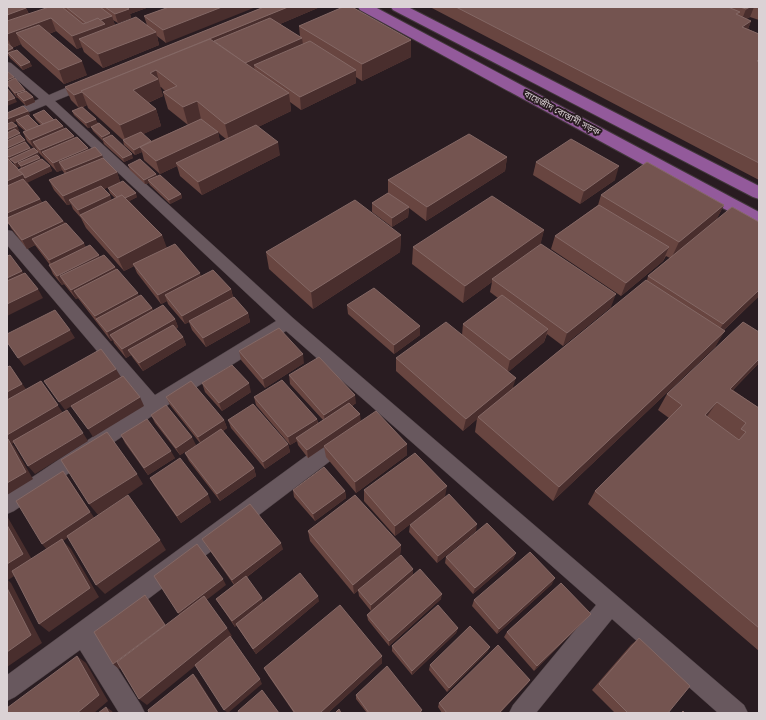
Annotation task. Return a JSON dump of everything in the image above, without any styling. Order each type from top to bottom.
[{"type":"main road","name":"বায়েজীদ বোস্তামী সড়ক","points":[[364,7],[759,220]]},
{"type":"main road","name":"বায়েজীদ বোস্তামী সড়ক","points":[[398,7],[759,193]]},
{"type":"street","points":[[7,65],[47,100],[287,322],[373,417],[610,604],[736,713]]},
{"type":"street","points":[[7,117],[98,80]]},
{"type":"street","points":[[7,235],[154,406]]},
{"type":"street","points":[[7,505],[154,406],[287,322]]},
{"type":"street","points":[[7,689],[373,417]]},
{"type":"street","points":[[521,713],[610,604]]},
{"type":"street","points":[[83,634],[133,713]]},
{"type":"building","points":[[7,7],[25,7],[26,8],[7,15]]},
{"type":"building","points":[[49,7],[62,7],[83,24],[98,18],[105,24],[72,36],[51,18],[7,34],[7,21]]},
{"type":"building","points":[[66,7],[100,7],[112,16],[100,20],[98,18],[86,23]]},
{"type":"building","points":[[105,7],[126,7],[129,9],[115,14]]},
{"type":"building","points":[[169,7],[222,7],[163,30],[144,16]]},
{"type":"building","points":[[264,7],[288,7],[74,95],[65,87]]},
{"type":"building","points":[[343,7],[352,7],[411,40],[362,64],[299,26]]},
{"type":"building","points":[[456,7],[728,7],[740,12],[736,14],[751,21],[742,27],[759,34],[759,59],[757,61],[759,62],[759,163]]},
{"type":"building","points":[[136,17],[156,32],[98,54],[79,39]]},
{"type":"building","points":[[270,18],[302,38],[245,63],[214,41]]},
{"type":"building","points":[[39,25],[82,61],[59,70],[16,33]]},
{"type":"building","points":[[210,39],[289,93],[225,124],[197,101],[183,107],[163,92],[177,86],[156,70],[150,73],[158,79],[133,90],[156,109],[120,125],[81,91]]},
{"type":"building","points":[[310,41],[356,70],[300,97],[254,65]]},
{"type":"building","points":[[7,43],[13,48],[7,51]]},
{"type":"building","points":[[17,50],[30,62],[21,66],[8,53]]},
{"type":"building","points":[[7,71],[14,77],[7,80]]},
{"type":"building","points":[[15,78],[25,90],[15,93],[7,84],[7,82]]},
{"type":"building","points":[[7,88],[15,98],[7,101]]},
{"type":"building","points":[[26,91],[33,97],[24,101],[17,94]]},
{"type":"building","points":[[23,106],[28,111],[7,119],[7,113]]},
{"type":"building","points":[[82,107],[96,119],[86,123],[72,111]]},
{"type":"building","points":[[44,110],[54,120],[43,124],[33,115]]},
{"type":"building","points":[[28,115],[39,126],[27,131],[16,120]]},
{"type":"building","points":[[56,119],[63,126],[30,140],[23,132]]},
{"type":"building","points":[[201,119],[218,132],[156,161],[140,147]]},
{"type":"building","points":[[12,122],[17,126],[7,130],[7,124]]},
{"type":"building","points":[[99,123],[110,133],[102,137],[91,127]]},
{"type":"building","points":[[256,125],[278,142],[198,182],[176,163]]},
{"type":"building","points":[[66,128],[74,136],[40,150],[33,142]]},
{"type":"building","points":[[15,129],[20,133],[7,139],[7,133]]},
{"type":"building","points":[[141,132],[151,141],[134,150],[123,140]]},
{"type":"building","points":[[469,134],[507,157],[427,207],[388,180]]},
{"type":"building","points":[[20,135],[25,140],[7,148],[7,141]]},
{"type":"building","points":[[112,135],[132,154],[123,158],[103,139]]},
{"type":"building","points":[[77,137],[88,148],[53,163],[42,152]]},
{"type":"building","points":[[571,139],[619,166],[584,191],[536,162]]},
{"type":"building","points":[[25,142],[30,148],[9,157],[7,155],[7,150]]},
{"type":"building","points":[[95,147],[102,155],[65,170],[59,162]]},
{"type":"building","points":[[34,148],[38,152],[15,163],[10,159]]},
{"type":"building","points":[[37,155],[40,158],[21,166],[18,163]]},
{"type":"building","points":[[7,158],[23,174],[7,181]]},
{"type":"building","points":[[103,158],[117,172],[63,196],[49,180]]},
{"type":"building","points":[[42,159],[50,166],[25,178],[18,170]]},
{"type":"building","points":[[140,159],[156,174],[144,180],[128,165]]},
{"type":"building","points":[[647,162],[724,205],[679,242],[601,195]]},
{"type":"building","points":[[160,175],[181,194],[169,200],[148,180]]},
{"type":"building","points":[[23,179],[40,199],[7,213],[7,186]]},
{"type":"building","points":[[123,181],[136,193],[125,198],[122,195],[117,197],[108,188]]},
{"type":"building","points":[[101,186],[110,195],[78,210],[69,200]]},
{"type":"building","points":[[388,193],[409,207],[392,218],[372,203]]},
{"type":"building","points":[[122,195],[162,235],[118,258],[80,215]]},
{"type":"building","points":[[492,196],[544,230],[465,286],[413,247]]},
{"type":"building","points":[[355,200],[401,235],[311,292],[266,252]]},
{"type":"building","points":[[46,201],[63,221],[22,240],[7,221],[7,218]]},
{"type":"building","points":[[599,205],[669,247],[626,283],[555,236]]},
{"type":"building","points":[[732,207],[759,222],[759,290],[723,324],[648,276]]},
{"type":"building","points":[[66,223],[84,243],[49,260],[32,239]]},
{"type":"building","points":[[175,244],[200,273],[158,295],[133,264]]},
{"type":"building","points":[[541,244],[616,294],[567,333],[492,279]]},
{"type":"building","points":[[90,245],[99,255],[57,276],[49,265]]},
{"type":"building","points":[[10,255],[22,271],[7,278],[7,256]]},
{"type":"building","points":[[104,255],[115,267],[71,290],[60,276]]},
{"type":"building","points":[[117,269],[138,293],[95,316],[74,291]]},
{"type":"building","points":[[213,270],[231,289],[182,316],[165,295]]},
{"type":"building","points":[[25,273],[38,289],[7,304],[7,281]]},
{"type":"building","points":[[646,280],[725,331],[559,487],[478,417]]},
{"type":"building","points":[[374,288],[420,326],[394,345],[347,305]]},
{"type":"building","points":[[141,295],[152,308],[107,332],[96,319]]},
{"type":"building","points":[[502,295],[548,329],[510,360],[463,324]]},
{"type":"building","points":[[234,297],[248,313],[203,338],[189,321]]},
{"type":"building","points":[[163,305],[175,319],[122,349],[110,335]]},
{"type":"building","points":[[55,310],[70,330],[18,358],[7,342],[7,334]]},
{"type":"building","points":[[446,322],[516,378],[466,419],[396,358]]},
{"type":"building","points":[[743,322],[759,332],[759,359],[730,389],[759,408],[759,628],[595,491],[682,405],[667,394]],"holes":[[[717,402],[746,423],[741,429],[746,432],[739,440],[705,415]]]},
{"type":"building","points":[[173,325],[183,337],[139,363],[128,350]]},
{"type":"building","points":[[279,328],[303,354],[263,379],[239,351]]},
{"type":"building","points":[[101,349],[116,369],[59,402],[44,381]]},
{"type":"building","points":[[319,357],[355,395],[324,415],[289,375]]},
{"type":"building","points":[[232,365],[249,383],[219,403],[202,383]]},
{"type":"building","points":[[10,366],[22,384],[7,392],[7,367]]},
{"type":"building","points":[[123,376],[140,397],[88,429],[71,406]]},
{"type":"building","points":[[282,380],[317,419],[288,437],[254,397]]},
{"type":"building","points":[[41,381],[58,405],[7,435],[7,400]]},
{"type":"building","points":[[191,381],[224,420],[198,437],[166,397]]},
{"type":"building","points":[[349,403],[360,414],[307,450],[296,438]]},
{"type":"building","points":[[253,404],[288,444],[263,462],[228,420]]},
{"type":"building","points":[[166,405],[192,437],[176,448],[151,415]]},
{"type":"building","points":[[67,410],[83,433],[28,466],[13,441]]},
{"type":"building","points":[[376,411],[407,444],[355,482],[324,446]]},
{"type":"building","points":[[147,419],[171,451],[144,468],[121,435]]},
{"type":"building","points":[[221,429],[254,468],[217,494],[185,453]]},
{"type":"building","points":[[107,432],[137,474],[89,504],[61,460]]},
{"type":"building","points":[[7,439],[26,472],[7,483]]},
{"type":"building","points":[[415,453],[447,486],[395,526],[364,490]]},
{"type":"building","points":[[180,458],[208,494],[177,516],[150,478]]},
{"type":"building","points":[[324,467],[345,491],[313,514],[293,490]]},
{"type":"building","points":[[63,471],[90,512],[42,544],[16,501]]},
{"type":"building","points":[[449,494],[477,524],[438,556],[410,525]]},
{"type":"building","points":[[128,495],[160,540],[96,585],[67,536]]},
{"type":"building","points":[[355,495],[401,545],[353,585],[308,531]]},
{"type":"building","points":[[250,504],[281,543],[232,580],[202,539]]},
{"type":"building","points":[[487,523],[516,553],[475,588],[446,557]]},
{"type":"building","points":[[7,525],[23,554],[7,564]]},
{"type":"building","points":[[62,539],[90,588],[39,624],[12,571]]},
{"type":"building","points":[[197,544],[223,579],[178,613],[154,576]]},
{"type":"building","points":[[530,552],[555,578],[499,629],[474,600]]},
{"type":"building","points":[[401,555],[413,569],[371,605],[358,590]]},
{"type":"building","points":[[420,569],[442,594],[389,641],[367,615]]},
{"type":"building","points":[[300,573],[318,596],[253,649],[236,624]]},
{"type":"building","points":[[246,576],[262,598],[232,621],[216,599]]},
{"type":"building","points":[[561,583],[591,614],[537,666],[507,632]]},
{"type":"building","points":[[7,588],[31,635],[7,652]]},
{"type":"building","points":[[145,595],[165,625],[113,664],[94,632]]},
{"type":"building","points":[[204,596],[227,628],[139,699],[117,662]]},
{"type":"building","points":[[340,605],[382,656],[320,713],[295,713],[264,668]]},
{"type":"building","points":[[438,605],[458,628],[412,671],[392,646]]},
{"type":"building","points":[[470,626],[490,647],[449,688],[430,665]]},
{"type":"building","points":[[230,636],[260,679],[224,710],[195,665]]},
{"type":"building","points":[[639,638],[690,686],[668,713],[628,713],[599,684]]},
{"type":"building","points":[[498,645],[530,680],[499,713],[447,713],[439,703]]},
{"type":"building","points":[[77,656],[99,695],[77,713],[7,713],[7,708]]},
{"type":"building","points":[[387,666],[422,710],[419,713],[369,713],[356,695]]},
{"type":"building","points":[[193,674],[218,713],[149,713],[148,710]]},
{"type":"building","points":[[262,690],[279,713],[239,713],[238,711]]},
{"type":"building","points":[[106,707],[109,713],[98,713]]},
{"type":"building","points":[[339,709],[341,713],[335,713]]}]
